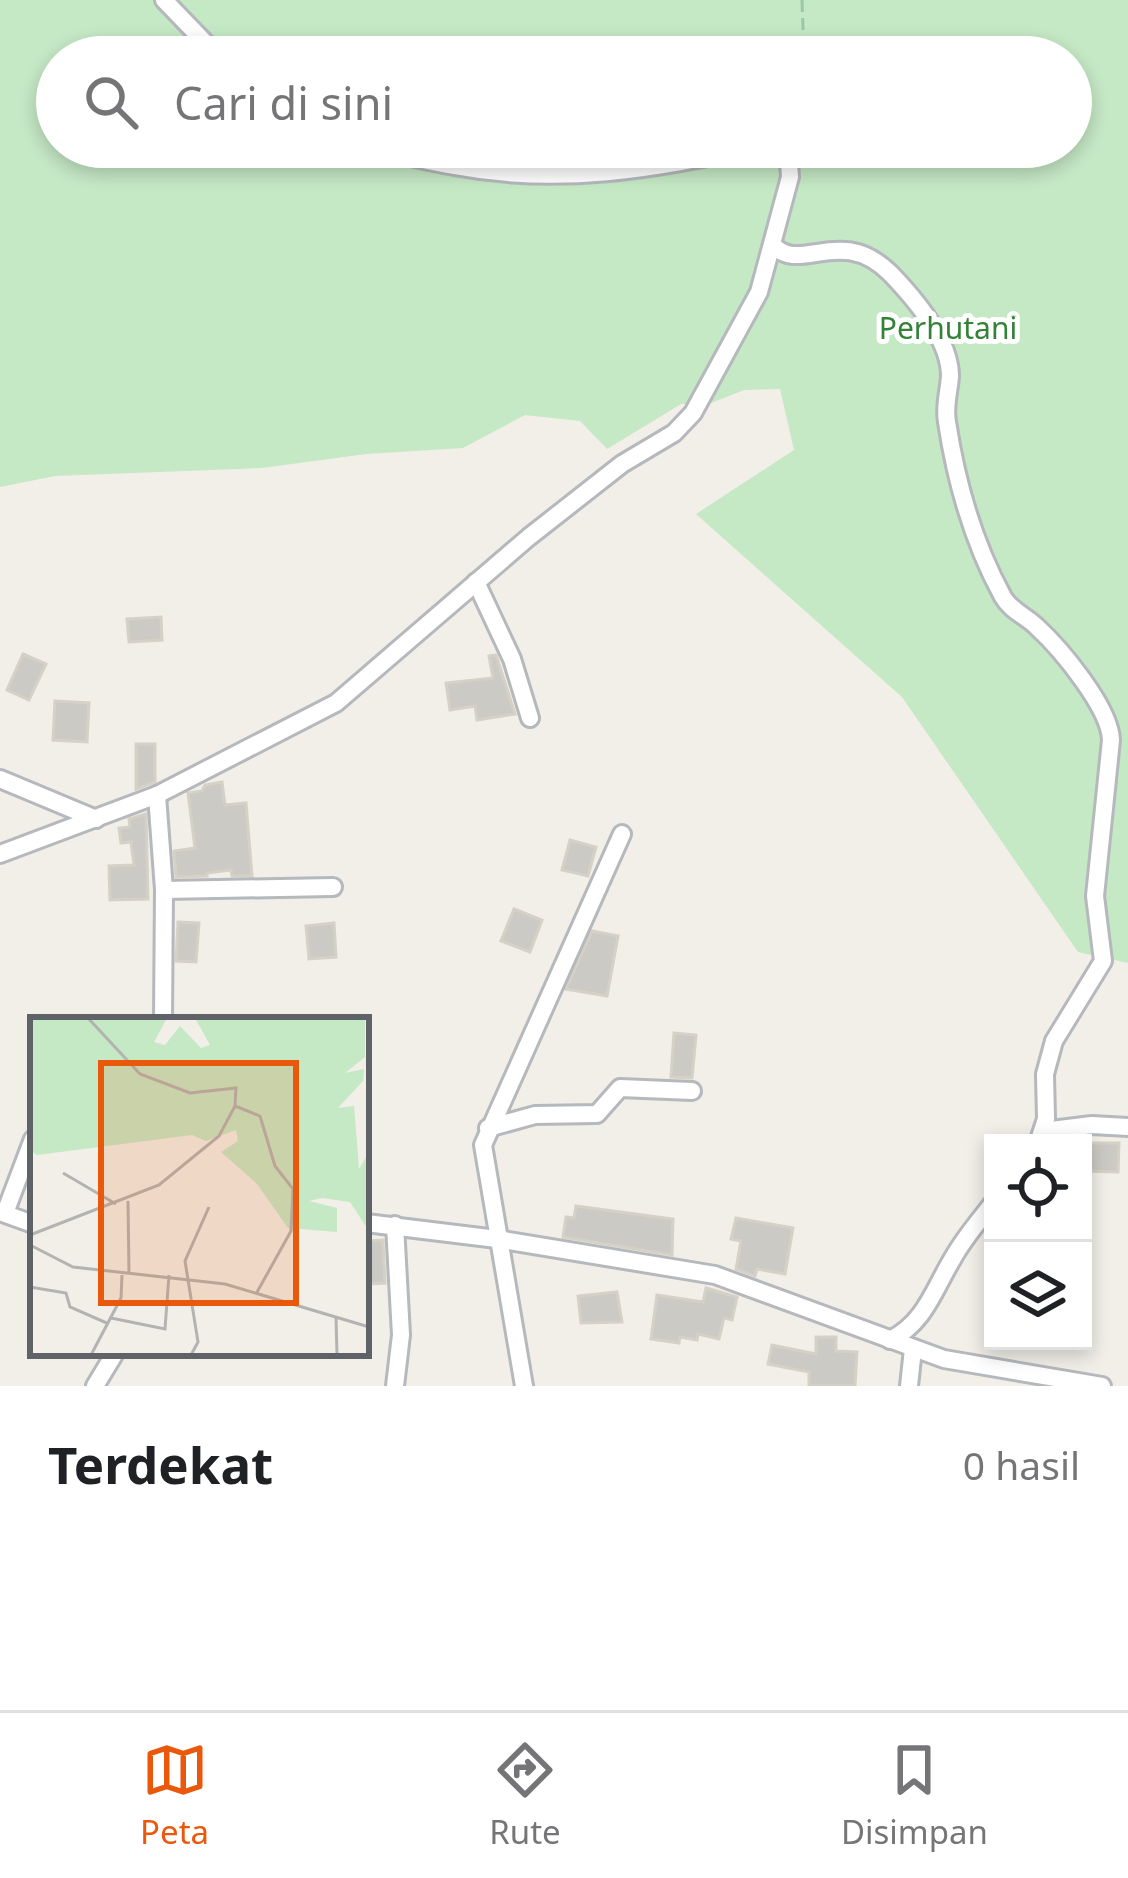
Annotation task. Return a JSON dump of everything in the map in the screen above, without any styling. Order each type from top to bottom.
[{"type":"street","points":[[164,0],[199,36]]},
{"type":"street","points":[[470,168],[544,177],[640,168]]},
{"type":"street","points":[[0,854],[157,795],[336,703],[476,581],[622,464],[683,425],[759,292],[790,168]]},
{"type":"street","points":[[774,246],[782,254],[795,256],[834,249],[865,254],[890,273],[917,305],[946,357],[950,375],[946,416],[958,480],[1004,598],[1041,630],[1108,716],[1111,740],[1095,896],[1102,961],[1054,1041],[1045,1074],[1041,1134]]},
{"type":"street","points":[[476,581],[512,659],[530,718]]},
{"type":"street","points":[[0,779],[96,819]]},
{"type":"street","points":[[157,795],[164,890],[164,1017]]},
{"type":"street","points":[[524,1386],[483,1149],[488,1128],[622,834]]},
{"type":"street","points":[[164,890],[333,887]]},
{"type":"street","points":[[488,1128],[536,1115],[597,1114],[620,1088],[692,1091]]},
{"type":"street","points":[[1054,1134],[1092,1125],[1128,1127]]},
{"type":"street","points":[[3,1212],[30,1146]]},
{"type":"street","points":[[890,1340],[922,1316],[955,1254],[984,1216]]},
{"type":"street","points":[[369,1223],[715,1275],[913,1349],[970,1365],[1098,1386]]},
{"type":"street","points":[[395,1226],[401,1334],[395,1386]]},
{"type":"street","points":[[909,1386],[913,1349]]},
{"type":"street","points":[[95,1386],[113,1356]]},
{"type":"path","points":[[802,0],[803,36]]},
{"type":"green space","name":"Perhutani","points":[[0,0],[1128,0],[1128,963],[1078,952],[902,697],[696,514],[794,450],[780,389],[744,390],[711,403],[681,404],[607,449],[580,421],[525,415],[463,448],[366,454],[262,468],[55,476],[0,487]]},
{"type":"building","points":[[161,617],[162,640],[129,642],[127,619]]},
{"type":"building","points":[[23,654],[46,664],[29,700],[7,690]]},
{"type":"building","points":[[496,655],[515,714],[477,720],[475,706],[450,710],[446,683],[493,678],[489,656]]},
{"type":"building","points":[[55,701],[89,703],[87,742],[53,740]]},
{"type":"building","points":[[136,744],[155,744],[155,782],[136,789]]},
{"type":"building","points":[[222,782],[225,805],[246,803],[252,876],[232,876],[231,870],[176,877],[174,851],[195,848],[188,793]]},
{"type":"building","points":[[146,814],[148,899],[110,900],[109,866],[134,865],[131,842],[121,843],[119,828],[130,827],[129,819]]},
{"type":"building","points":[[570,840],[596,847],[588,876],[562,870]]},
{"type":"building","points":[[514,909],[542,920],[530,952],[501,941]]},
{"type":"building","points":[[178,922],[199,923],[196,962],[176,961]]},
{"type":"building","points":[[334,923],[336,957],[309,959],[306,926]]},
{"type":"building","points":[[592,931],[618,936],[607,996],[566,989]]},
{"type":"building","points":[[674,1033],[696,1035],[692,1078],[671,1077]]},
{"type":"building","points":[[1092,1143],[1119,1143],[1118,1172],[1092,1171]]},
{"type":"building","points":[[576,1206],[673,1219],[672,1255],[563,1237],[566,1217],[574,1218]]},
{"type":"building","points":[[736,1218],[793,1228],[785,1274],[757,1269],[755,1276],[736,1269],[741,1241],[731,1239]]},
{"type":"building","points":[[383,1240],[385,1283],[369,1284],[369,1241]]},
{"type":"building","points":[[706,1288],[737,1297],[732,1320],[724,1318],[719,1339],[698,1334],[697,1340],[680,1337],[679,1343],[651,1339],[657,1295],[703,1302]]},
{"type":"building","points":[[617,1292],[622,1322],[581,1323],[578,1296]]},
{"type":"building","points":[[816,1337],[836,1337],[836,1351],[857,1352],[855,1386],[809,1386],[809,1372],[768,1364],[772,1345],[816,1354]]}]
